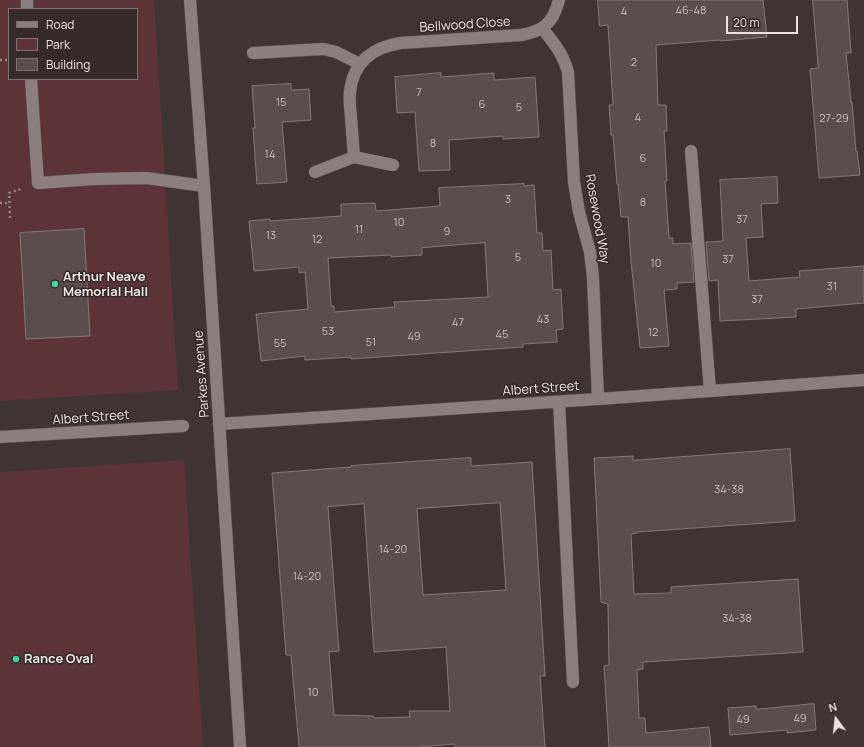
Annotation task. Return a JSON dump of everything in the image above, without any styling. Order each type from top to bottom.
[{"type":"street","name":"Parkes Avenue","points":[[190,0],[204,186],[240,747]]},
{"type":"street","name":"Bellwood Close","points":[[354,157],[350,91],[355,73],[360,64],[372,52],[389,45],[402,43],[521,35],[536,31],[550,22],[556,12],[559,0]]},
{"type":"street","name":"Rosewood Way","points":[[542,28],[563,56],[568,72],[574,182],[579,212],[590,252],[593,277],[598,399]]},
{"type":"street","points":[[253,53],[324,49],[336,52],[360,64]]},
{"type":"street","points":[[31,80],[38,183],[95,179],[146,178],[204,186]]},
{"type":"street","points":[[691,151],[710,391]]},
{"type":"street","points":[[315,172],[354,157],[393,165]]},
{"type":"street","name":"Albert Street","points":[[219,424],[864,380]]},
{"type":"street","points":[[559,402],[573,682]]},
{"type":"street","name":"Albert Street","points":[[0,437],[183,426]]},
{"type":"path","points":[[10,218],[9,193],[38,183]]},
{"type":"path","points":[[0,203],[10,203]]},
{"type":"green space","points":[[0,0],[154,0],[178,390],[0,401]]},
{"type":"green space","points":[[184,460],[203,747],[0,747],[0,472]]},
{"type":"building","points":[[598,0],[763,0],[767,37],[656,45],[658,105],[666,105],[667,131],[664,131],[667,181],[665,181],[669,238],[673,238],[673,244],[691,243],[694,282],[677,283],[677,289],[664,290],[669,346],[640,348],[628,217],[621,217],[613,135],[611,135],[609,105],[613,105],[608,25],[600,26]]},
{"type":"building","points":[[813,0],[847,0],[851,53],[846,53],[856,151],[860,175],[819,178],[810,69],[818,68]]},
{"type":"building","points":[[441,73],[441,77],[494,73],[494,80],[535,77],[539,137],[503,139],[503,136],[449,140],[450,170],[419,171],[415,112],[397,113],[395,77]]},
{"type":"building","points":[[291,84],[291,90],[309,89],[311,120],[282,122],[287,182],[257,184],[252,86]]},
{"type":"building","points":[[777,177],[778,203],[761,204],[763,237],[746,238],[749,281],[800,277],[799,271],[864,266],[864,303],[796,309],[796,317],[720,321],[718,280],[709,281],[706,242],[723,241],[720,180]]},
{"type":"building","points":[[524,184],[524,186],[534,185],[537,233],[542,233],[543,251],[551,250],[553,290],[561,289],[563,329],[556,330],[557,342],[523,344],[523,347],[351,359],[351,357],[305,360],[305,356],[261,361],[256,314],[308,309],[305,272],[299,273],[299,267],[254,271],[249,221],[341,216],[341,204],[375,203],[376,211],[440,206],[439,188]],"holes":[[[485,243],[488,297],[394,302],[395,307],[334,312],[334,306],[331,306],[328,258],[422,255],[422,248]]]},
{"type":"building","name":"Arthur Neave Memorial Hall","points":[[84,229],[90,336],[26,339],[20,233]]},
{"type":"building","points":[[790,449],[795,521],[637,532],[631,534],[634,594],[671,593],[671,587],[798,579],[803,652],[643,662],[643,669],[637,670],[639,718],[645,718],[646,733],[709,727],[711,747],[609,747],[604,666],[609,665],[608,604],[601,602],[594,458],[633,456],[633,460]]},
{"type":"building","points":[[471,458],[471,466],[532,462],[545,676],[540,676],[545,747],[455,747],[454,744],[420,747],[299,747],[291,655],[286,655],[272,473]],"holes":[[[500,503],[506,590],[423,595],[417,509]],[[364,504],[374,652],[446,647],[450,711],[409,711],[410,717],[374,718],[373,716],[334,715],[329,652],[339,651],[328,507]]]},
{"type":"building","points":[[814,704],[816,730],[787,733],[787,730],[730,735],[728,708],[756,706],[756,709]]},
{"type":"place","name":"Arthur Neave Memorial Hall","points":[[55,284]]},
{"type":"place","name":"Rance Oval","points":[[16,659]]}]
